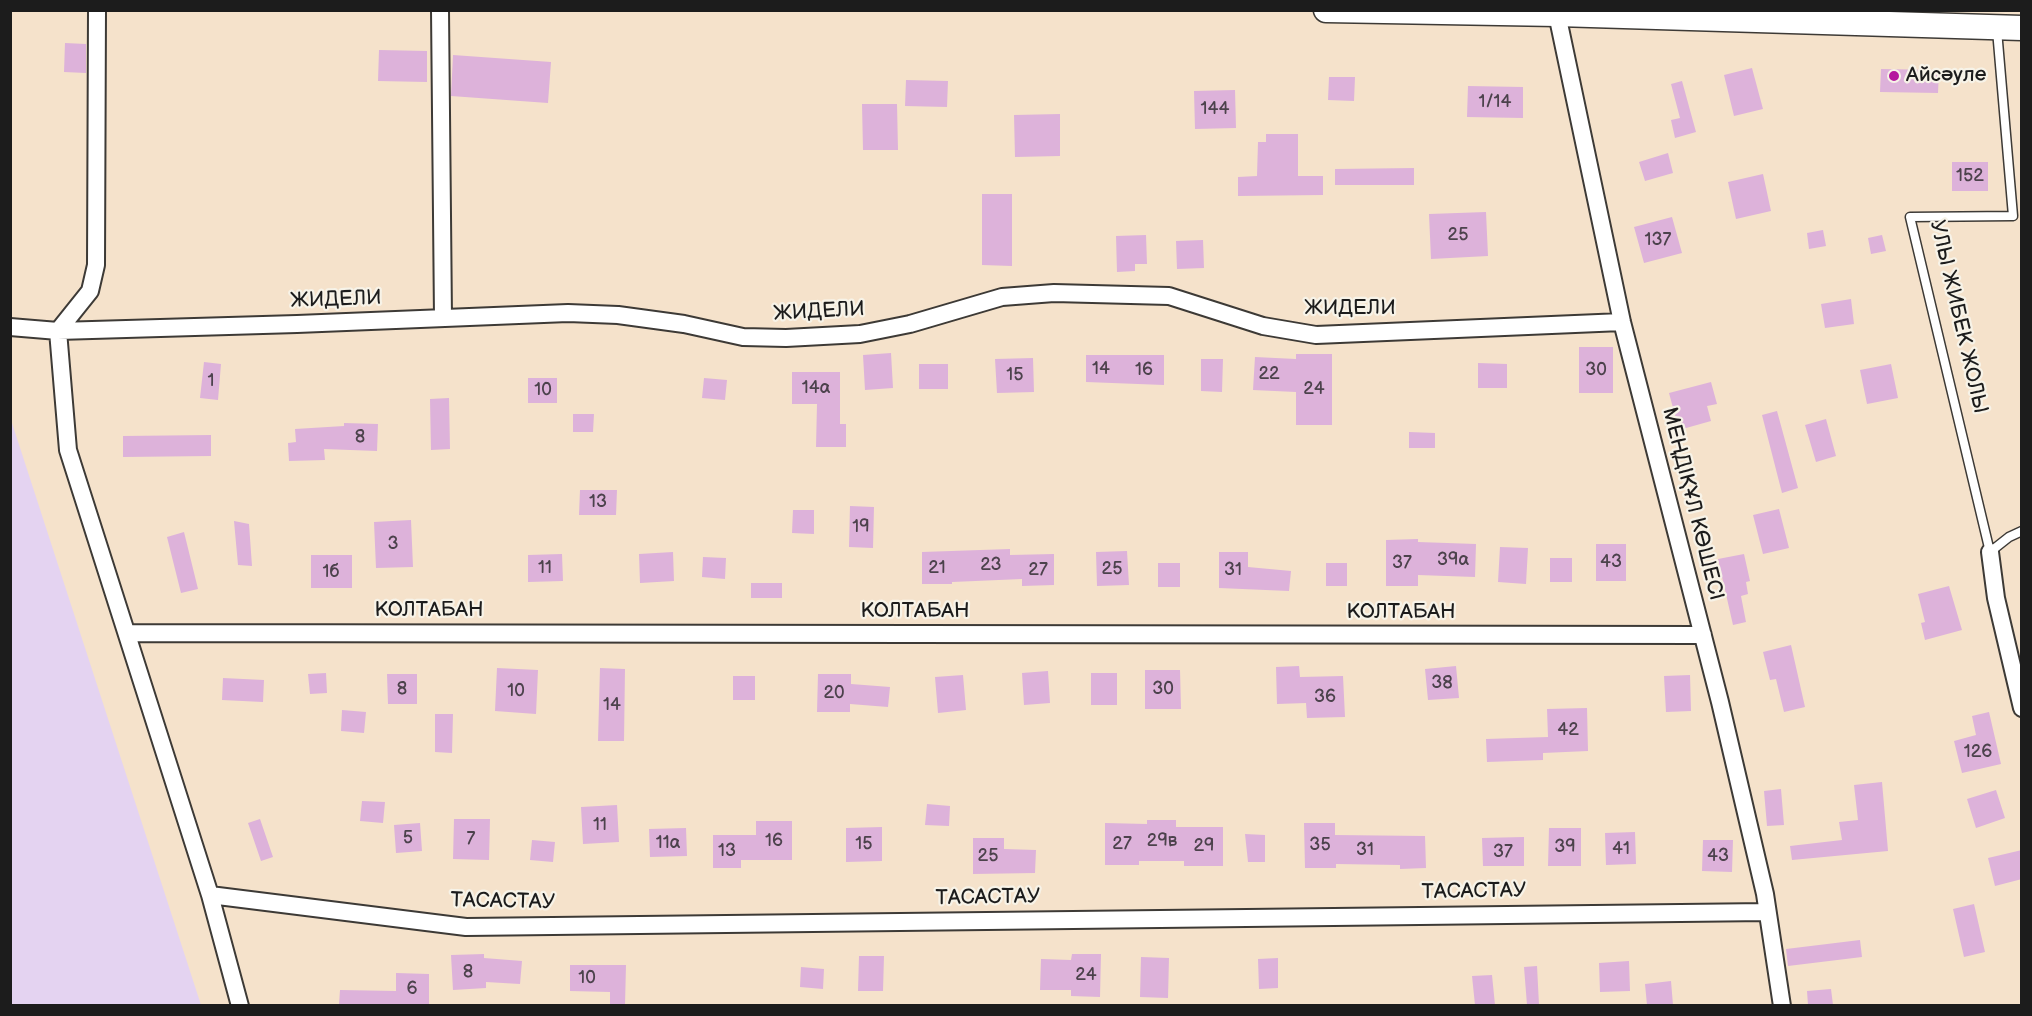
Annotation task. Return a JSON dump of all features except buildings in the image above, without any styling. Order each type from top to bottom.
[{"type":"street","points":[[97,10],[96,265],[90,291],[58,331],[68,450],[210,895],[240,1005]]},
{"type":"street","points":[[440,10],[444,318]]},
{"type":"street","points":[[1326,10],[1645,14],[2022,28]]},
{"type":"street","name":"МЕҢДІҚҰЛ КӨШЕСІ","points":[[1557,14],[1622,322],[1720,702],[1767,912],[1782,1005]]},
{"type":"street","name":"ЖИДЕЛИ","points":[[10,327],[58,331],[568,313],[618,315],[684,324],[743,337],[786,338],[860,334],[910,324],[1002,297],[1054,293],[1169,296],[1263,326],[1316,335],[1622,322]]},
{"type":"street","name":"УЛЫ ЖИБЕК ЖОЛЫ","points":[[1990,552],[1996,598],[2022,708]]},
{"type":"street","name":"КОЛТАБАН","points":[[127,633],[1703,635]]},
{"type":"street","name":"ТАСАСТАУ","points":[[210,895],[466,927],[1767,912]]},
{"type":"lane","name":"УЛЫ ЖИБЕК ЖОЛЫ","points":[[1990,552],[1910,217],[2013,216],[1997,28]]},
{"type":"lane","points":[[1990,552],[2009,537],[2022,531]]},
{"type":"shaded area","points":[[11,420],[201,1005],[11,1005]]},
{"type":"place","name":"Айсəyле","points":[[1894,76]]}]
